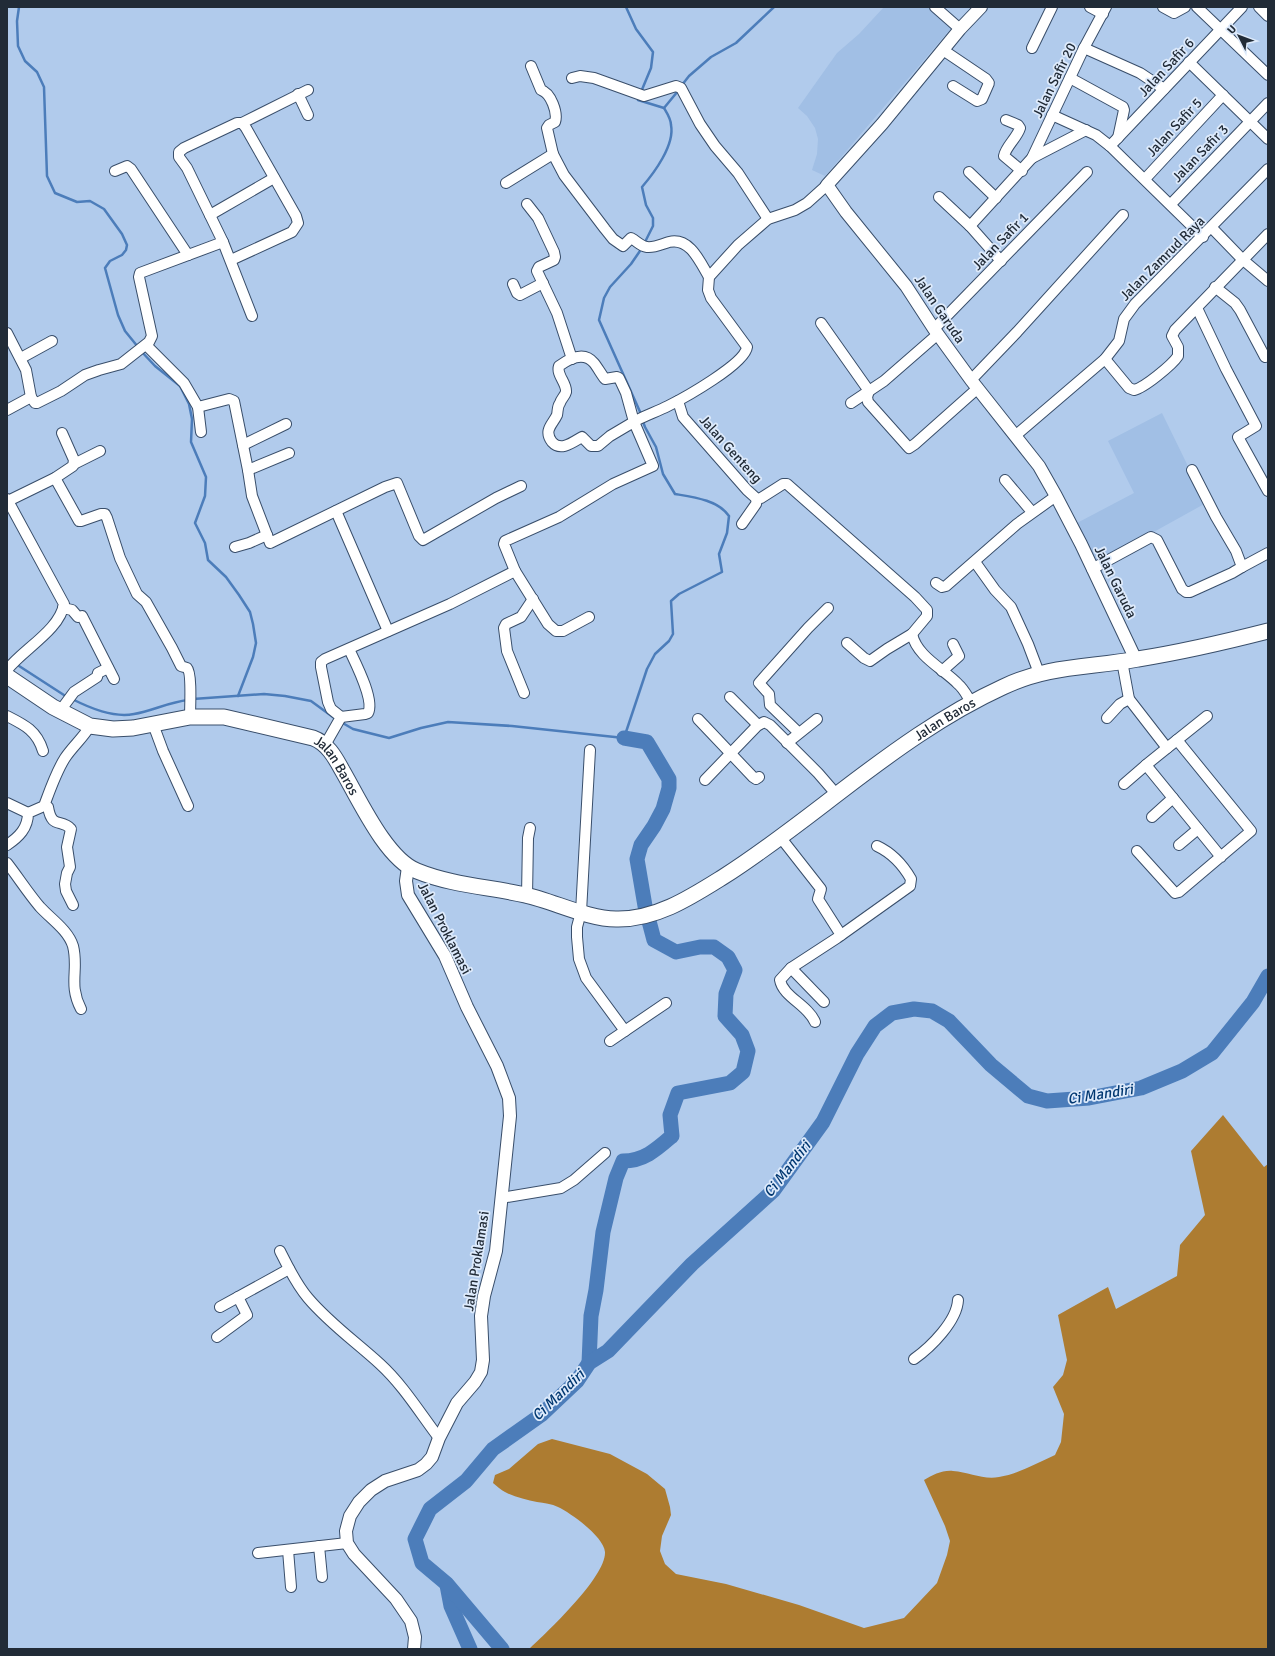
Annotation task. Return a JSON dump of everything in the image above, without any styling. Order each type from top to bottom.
[{"type":"main road","name":"Jalan Baros","points":[[10,668],[65,703],[90,726],[113,729],[153,724],[190,712],[224,717],[313,738],[325,745],[340,767],[383,840],[395,855],[408,867],[417,872],[452,881],[527,896],[580,912],[615,920],[637,917],[665,909],[686,900],[780,838],[938,722],[971,702],[1017,680],[1039,673],[1064,668],[1129,660],[1205,646],[1268,631]]},
{"type":"street","points":[[935,7],[960,29]]},
{"type":"street","points":[[709,276],[738,245],[768,219],[795,210],[807,203],[827,185],[882,124],[960,29],[981,7]]},
{"type":"street","points":[[1032,48],[1052,7]]},
{"type":"street","points":[[1090,7],[1104,11]]},
{"type":"street","points":[[1163,7],[1174,13],[1185,7]]},
{"type":"street","points":[[1197,7],[1268,75]]},
{"type":"street","name":"Jalan Safir 6","points":[[1110,146],[1242,7]]},
{"type":"street","points":[[1259,7],[1268,15]]},
{"type":"street","name":"Jalan Safir 20","points":[[1032,158],[1084,48],[1104,11]]},
{"type":"street","points":[[1084,48],[1140,73],[1164,89]]},
{"type":"street","points":[[943,50],[986,79],[989,83],[982,99],[977,101],[953,86]]},
{"type":"street","points":[[1189,62],[1268,139]]},
{"type":"street","points":[[531,66],[541,90],[547,92],[549,96],[556,117],[555,122],[547,128],[553,154],[564,175],[613,238],[623,246],[631,238],[644,246],[672,241],[685,244],[693,250],[709,276],[708,290],[711,298],[746,345],[747,350],[740,359],[708,384],[678,401],[639,419],[595,447],[590,446],[583,437],[560,447],[553,443],[550,439],[548,429],[556,416],[559,404],[566,392],[558,370],[559,366],[581,356],[594,362],[605,379],[619,378],[639,419],[653,466],[612,484],[559,517],[505,541],[504,544],[515,571],[548,624],[556,630],[563,631],[588,617]]},
{"type":"street","points":[[572,78],[580,76],[594,78],[638,95],[676,86],[682,90],[700,124],[738,173],[768,219]]},
{"type":"street","points":[[1070,78],[1123,107],[1124,110],[1118,138]]},
{"type":"street","points":[[252,316],[223,242],[187,168],[179,157],[179,152],[184,148],[237,123],[242,123],[308,90]]},
{"type":"street","points":[[298,94],[308,115]]},
{"type":"street","name":"Jalan Safir 5","points":[[1145,179],[1223,95]]},
{"type":"street","name":"Jalan Safir 3","points":[[1171,204],[1268,103]]},
{"type":"street","points":[[1052,115],[1096,135],[1110,146],[1171,204],[1203,237]]},
{"type":"street","points":[[1006,120],[1018,124],[1020,128],[1014,141],[1004,156],[1022,171]]},
{"type":"street","points":[[231,260],[292,232],[296,229],[298,223],[296,216],[242,123]]},
{"type":"street","points":[[970,226],[1022,171],[1032,158],[1086,130]]},
{"type":"street","points":[[506,183],[553,154]]},
{"type":"street","points":[[115,171],[127,166],[130,169],[188,255]]},
{"type":"street","name":"Jalan Zamrud Raya","points":[[1015,436],[1105,359],[1118,341],[1127,314],[1268,169]]},
{"type":"street","points":[[969,172],[996,198]]},
{"type":"street","name":"Jalan Safir 1","points":[[851,403],[884,381],[936,332],[1001,261],[1087,172]]},
{"type":"street","points":[[210,215],[274,178]]},
{"type":"street","name":"Jalan Garuda","points":[[827,185],[846,212],[906,286],[936,332],[974,384],[1039,466],[1056,496],[1120,624],[1129,660]]},
{"type":"street","points":[[939,197],[970,226],[1001,261]]},
{"type":"street","points":[[527,204],[535,212],[555,257],[553,262],[543,265],[537,269],[561,323],[572,359]]},
{"type":"street","points":[[821,323],[869,391],[867,397],[868,402],[909,448],[915,444],[974,384],[1022,326],[1123,215]]},
{"type":"street","points":[[1212,228],[1242,259],[1268,281]]},
{"type":"street","points":[[1105,359],[1130,388],[1134,390],[1138,389],[1176,359],[1179,352],[1172,338],[1172,333],[1242,259],[1268,234]]},
{"type":"street","points":[[7,333],[26,370],[31,397],[35,403],[39,402],[85,375],[121,364],[152,338],[139,277],[140,273],[223,242]]},
{"type":"street","points":[[513,284],[517,293],[520,295],[543,283]]},
{"type":"street","points":[[1216,287],[1235,303],[1240,310],[1265,357]]},
{"type":"street","points":[[1197,308],[1256,426],[1238,437],[1268,491]]},
{"type":"street","points":[[21,358],[52,341]]},
{"type":"street","points":[[144,346],[184,383],[198,407],[201,432]]},
{"type":"street","points":[[7,410],[31,397]]},
{"type":"street","points":[[198,407],[232,399],[235,404],[252,496],[270,543],[385,487],[397,483],[420,538],[423,540],[496,498],[521,486]]},
{"type":"street","name":"Jalan Genteng","points":[[678,401],[683,417],[747,490],[757,498],[761,498],[783,484],[787,484],[850,538],[926,609],[927,616],[912,634]]},
{"type":"street","points":[[243,445],[286,424]]},
{"type":"street","points":[[62,433],[72,454],[74,464]]},
{"type":"street","points":[[10,668],[50,630],[60,616],[64,604],[8,500],[55,478],[74,464],[100,451]]},
{"type":"street","points":[[248,470],[289,453]]},
{"type":"street","points":[[1192,470],[1216,517],[1236,551],[1242,567]]},
{"type":"street","points":[[55,478],[79,521],[104,514],[120,558],[138,594],[146,602],[181,666],[188,670],[190,712]]},
{"type":"street","points":[[1005,480],[1032,512]]},
{"type":"street","points":[[936,583],[942,587],[946,586],[1032,512],[1056,496]]},
{"type":"street","points":[[742,524],[756,504],[757,498]]},
{"type":"street","points":[[336,511],[388,631]]},
{"type":"street","points":[[235,547],[267,536]]},
{"type":"street","points":[[1092,569],[1151,537],[1157,540],[1182,589],[1186,592],[1190,592],[1232,573],[1268,553]]},
{"type":"street","points":[[975,562],[995,590],[1011,607],[1039,673]]},
{"type":"street","points":[[339,721],[328,702],[321,664],[325,659],[450,604],[515,571]]},
{"type":"street","points":[[524,693],[507,650],[504,628],[506,624],[521,617],[533,599]]},
{"type":"street","points":[[63,608],[72,610],[78,617],[82,616],[114,679]]},
{"type":"street","points":[[798,732],[770,705],[770,696],[759,683],[828,608]]},
{"type":"street","points":[[847,642],[864,658],[870,661],[886,649],[912,634],[919,649],[942,671],[958,683],[971,702]]},
{"type":"street","points":[[942,671],[959,656],[953,644]]},
{"type":"street","points":[[325,745],[339,721],[368,714],[370,709],[366,689],[349,649]]},
{"type":"street","points":[[1129,660],[1129,699],[1167,748]]},
{"type":"street","points":[[65,703],[97,677],[98,673],[108,668]]},
{"type":"street","points":[[730,697],[758,725]]},
{"type":"street","points":[[1107,718],[1120,704],[1129,699]]},
{"type":"street","points":[[7,716],[36,734],[41,742],[43,751]]},
{"type":"street","points":[[1124,784],[1207,716]]},
{"type":"street","points":[[698,718],[753,777],[756,779],[759,777]]},
{"type":"street","points":[[787,743],[798,732],[817,719]]},
{"type":"street","points":[[705,780],[761,723],[768,724],[818,773],[837,795]]},
{"type":"street","points":[[153,724],[163,751],[188,806]]},
{"type":"street","points":[[7,803],[28,813],[44,806],[65,758],[86,735],[90,726]]},
{"type":"street","points":[[1137,851],[1175,893],[1179,892],[1251,830],[1177,740]]},
{"type":"street","points":[[590,750],[580,912],[577,927],[579,959],[586,978],[624,1031]]},
{"type":"street","points":[[1146,765],[1221,857]]},
{"type":"street","points":[[1152,817],[1173,798]]},
{"type":"street","points":[[44,806],[48,807],[51,819],[54,822],[68,826],[71,829],[67,847],[70,867],[65,884],[66,891],[73,905]]},
{"type":"street","points":[[7,845],[25,829],[28,822],[28,813]]},
{"type":"street","points":[[527,896],[528,838],[530,828]]},
{"type":"street","points":[[1179,845],[1198,829]]},
{"type":"street","points":[[780,838],[821,889],[818,899],[842,935]]},
{"type":"street","points":[[815,1022],[813,1016],[780,984],[780,980],[791,968],[842,935],[912,883],[905,869],[887,851],[877,846]]},
{"type":"street","points":[[7,863],[40,907],[66,934],[73,945],[76,961],[74,987],[76,999],[81,1009]]},
{"type":"street","name":"Jalan Proklamasi","points":[[347,1543],[346,1531],[350,1516],[360,1502],[371,1490],[385,1481],[418,1470],[426,1464],[432,1456],[438,1438],[457,1403],[475,1382],[481,1372],[483,1360],[482,1316],[484,1296],[496,1250],[510,1125],[509,1098],[497,1066],[467,1007],[445,956],[408,895],[406,881],[408,867]]},
{"type":"street","points":[[791,968],[824,1002]]},
{"type":"street","points":[[610,1041],[666,1003]]},
{"type":"street","points":[[501,1198],[561,1188],[574,1180],[605,1153]]},
{"type":"street","points":[[280,1251],[298,1284],[315,1306],[380,1364],[399,1384],[438,1438]]},
{"type":"street","points":[[220,1307],[289,1269]]},
{"type":"street","points":[[218,1337],[247,1315],[238,1297]]},
{"type":"street","points":[[914,1359],[925,1351],[950,1322],[958,1307],[958,1300]]},
{"type":"street","points":[[258,1553],[347,1543],[354,1554],[396,1599],[411,1621],[415,1637],[414,1649]]},
{"type":"street","points":[[319,1546],[322,1577]]},
{"type":"street","points":[[288,1550],[291,1587]]},
{"type":"shaded area","points":[[884,7],[931,7],[953,26],[825,176],[812,170],[817,154],[818,139],[815,128],[807,116],[798,108],[837,53],[859,34]]},
{"type":"shaded area","points":[[1162,413],[1206,503],[1096,564],[1077,523],[1134,493],[1108,441]]},
{"type":"shaded area","points":[[1223,1115],[1264,1167],[1268,1164],[1268,1649],[529,1649],[574,1604],[586,1589],[603,1563],[605,1552],[599,1539],[586,1526],[564,1510],[553,1505],[512,1495],[493,1483],[495,1475],[509,1469],[538,1444],[552,1439],[610,1454],[647,1474],[665,1489],[671,1515],[662,1536],[660,1551],[665,1564],[676,1574],[726,1584],[799,1605],[864,1628],[904,1618],[937,1583],[947,1555],[950,1541],[945,1526],[924,1480],[945,1471],[993,1478],[1006,1476],[1055,1455],[1061,1442],[1064,1414],[1053,1387],[1063,1375],[1067,1360],[1058,1315],[1108,1287],[1116,1309],[1177,1276],[1180,1245],[1205,1215],[1191,1151]]},
{"type":"waterway","points":[[19,7],[17,21],[18,46],[25,61],[37,72],[44,87],[47,176],[55,193],[77,202],[90,201],[104,209],[122,234],[127,245],[126,250],[122,255],[110,261],[105,268],[118,315],[125,331],[138,347]]},
{"type":"waterway","points":[[626,7],[636,29],[653,52],[651,68],[641,92]]},
{"type":"waterway","points":[[682,85],[689,76],[711,57],[736,43],[774,7]]},
{"type":"waterway","points":[[664,108],[678,91]]},
{"type":"waterway","points":[[639,96],[638,100],[664,108],[669,116],[671,133],[667,150],[642,187],[646,205],[653,218],[653,226],[644,244]]},
{"type":"waterway","points":[[641,414],[599,320],[604,298],[610,287],[631,264],[642,248]]},
{"type":"waterway","points":[[141,351],[155,366],[180,386],[189,404],[192,419],[191,442],[206,477],[205,496],[195,523],[205,543],[208,560],[226,577],[250,612],[256,643],[253,657],[238,696]]},
{"type":"waterway","points":[[341,722],[353,729],[389,738],[421,728],[448,722],[512,726],[624,738],[647,669],[655,654],[669,641],[673,634],[671,601],[679,594],[722,572],[719,554],[727,533],[729,516],[718,506],[705,500],[675,494],[663,474],[656,447],[642,419]]},
{"type":"waterway","points":[[16,664],[67,697]]},
{"type":"waterway","points":[[193,699],[264,694],[285,696],[311,701],[337,720]]},
{"type":"waterway","points":[[72,699],[86,706],[118,715],[141,713],[188,700]]},
{"type":"waterway","points":[[589,1363],[591,1316],[596,1290],[603,1232],[616,1178],[623,1161],[644,1157],[672,1136],[670,1115],[678,1093],[730,1083],[743,1072],[748,1051],[742,1035],[725,1016],[726,994],[735,970],[728,957],[714,947],[700,947],[676,952],[654,940],[645,906],[637,859],[641,845],[663,809],[669,788],[669,779],[647,742],[624,738]]},
{"type":"waterway","name":"Ci Mandiri","points":[[502,1649],[447,1584],[422,1563],[415,1539],[430,1509],[466,1481],[493,1449],[541,1415],[577,1381],[589,1363],[608,1351],[692,1264],[773,1191],[823,1122],[857,1054],[875,1026],[892,1013],[914,1009],[932,1011],[949,1021],[991,1065],[1028,1096],[1047,1101],[1089,1098],[1141,1088],[1182,1071],[1212,1053],[1253,1002],[1268,976]]},
{"type":"waterway","points":[[447,1585],[451,1606],[470,1649]]}]
